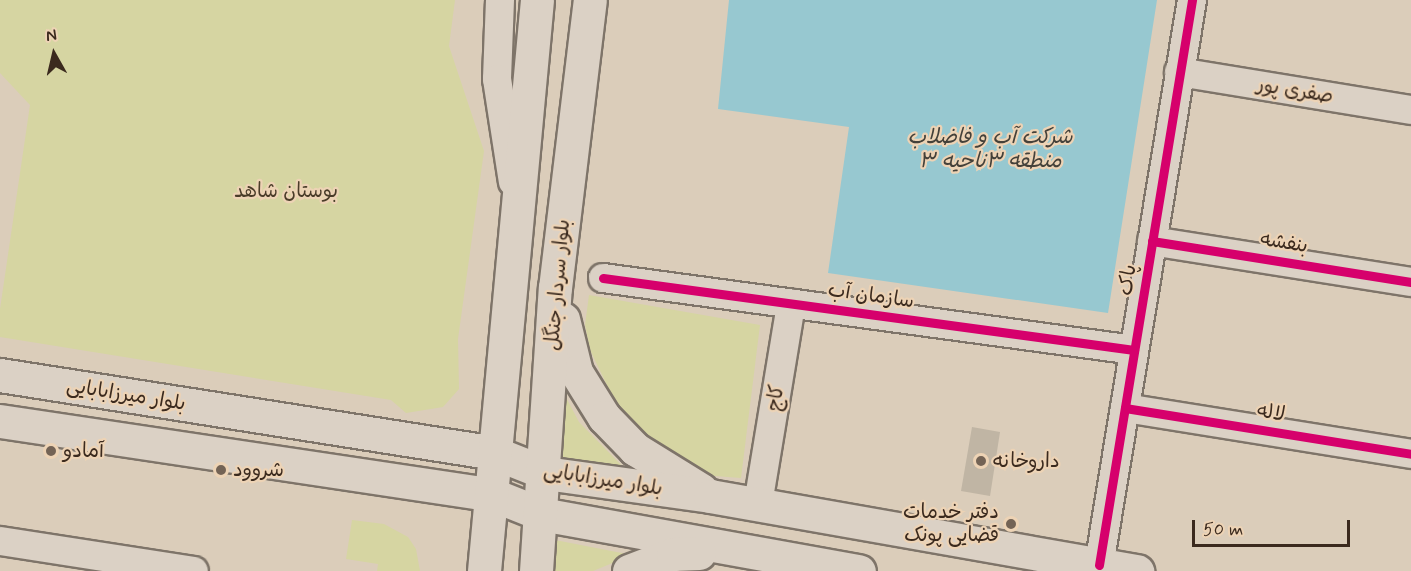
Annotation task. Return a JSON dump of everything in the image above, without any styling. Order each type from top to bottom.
[{"type":"main road","points":[[484,571],[537,0]]},
{"type":"main road","name":"بلوار سردار جنگل","points":[[536,571],[545,473],[555,288],[590,0]]},
{"type":"main road","points":[[555,288],[576,372],[604,417],[636,449],[710,496]]},
{"type":"main road","name":"بلوار میرزابابایی","points":[[0,375],[495,453],[545,473],[710,496],[1137,571]]},
{"type":"main road","points":[[0,421],[491,494],[541,514],[735,552],[859,571]]},
{"type":"main road","points":[[629,571],[673,554],[735,552]]},
{"type":"street","points":[[500,0],[497,79],[517,207]]},
{"type":"street","name":"پاک","points":[[1099,565],[1192,0]]},
{"type":"street","name":"صفری پور","points":[[1179,72],[1411,110]]},
{"type":"street","name":"بنفشه","points":[[1152,240],[1411,282]]},
{"type":"street","name":"سازمان آب","points":[[603,278],[1134,350]]},
{"type":"street","name":"کاج","points":[[760,492],[791,304]]},
{"type":"street","name":"لاله","points":[[1125,408],[1411,454]]},
{"type":"street","points":[[0,541],[194,571]]},
{"type":"green space","name":"بوستان شاهد","points":[[0,0],[455,0],[449,46],[484,151],[458,339],[459,389],[443,407],[406,413],[391,400],[0,337],[0,309],[30,105],[0,73]]},
{"type":"green space","points":[[589,295],[760,325],[741,478],[702,475],[641,434],[617,406],[590,350],[585,325]]},
{"type":"green space","points":[[562,390],[579,422],[632,476],[557,468]]},
{"type":"green space","points":[[352,520],[384,524],[408,537],[416,549],[420,571],[377,571],[378,564],[346,559]]},
{"type":"green space","points":[[555,540],[632,555],[593,571],[549,571]]},
{"type":"water","name":"شرکت آب و فاضلاب منطقه ۳ناحیه ۳","points":[[729,0],[1157,0],[1108,313],[828,273],[849,127],[718,109]]},
{"type":"building","name":"داروخانه","points":[[972,427],[1000,432],[990,496],[961,491]]},
{"type":"cycle path","points":[[1099,565],[1192,0]]},
{"type":"cycle path","points":[[1152,241],[1411,282]]},
{"type":"cycle path","points":[[603,278],[1134,350]]},
{"type":"cycle path","points":[[1125,408],[1411,454]]},
{"type":"place","name":"آمادو","points":[[51,451]]},
{"type":"place","name":"داروخانه","points":[[981,461]]},
{"type":"place","name":"شروود","points":[[221,470]]},
{"type":"place","name":"دفتر خدمات قضایی پونک","points":[[1011,524]]}]
